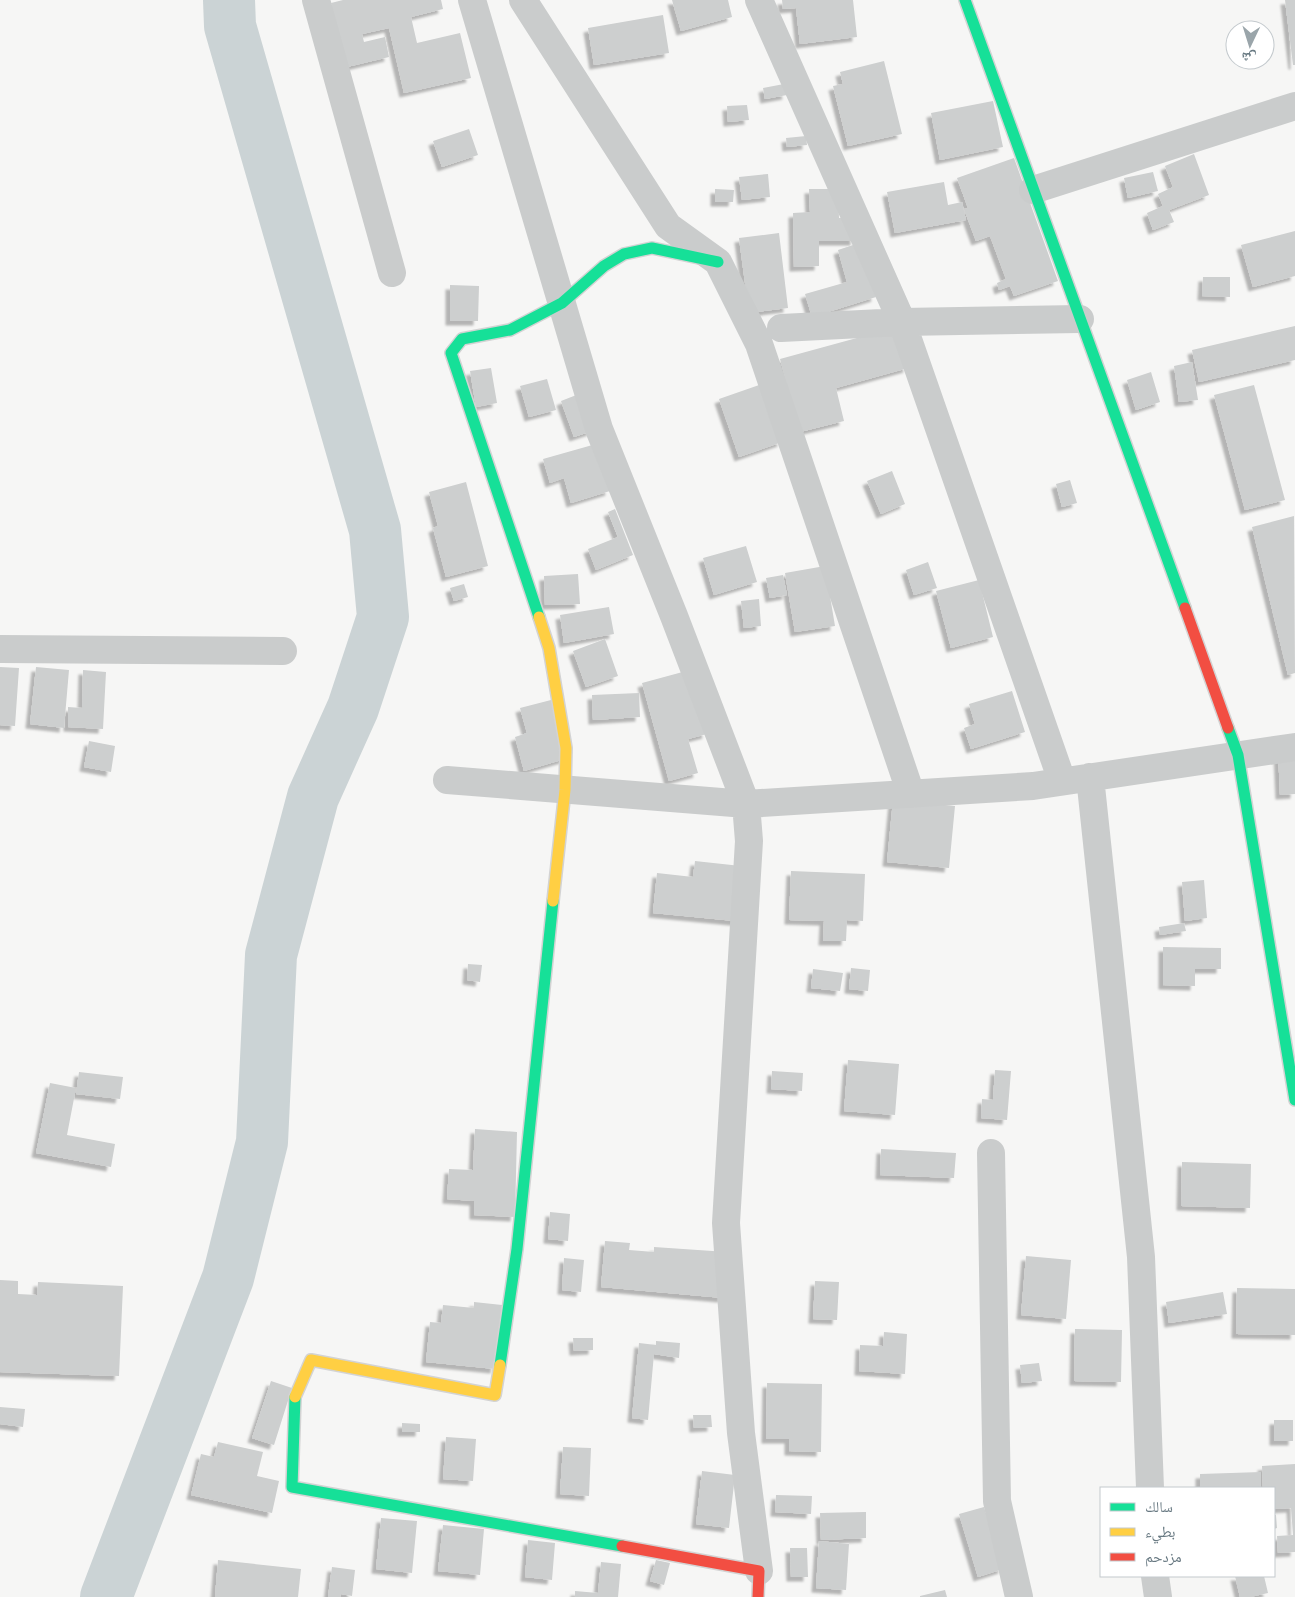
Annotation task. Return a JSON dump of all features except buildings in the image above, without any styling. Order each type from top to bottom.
[{"type":"street","points":[[316,0],[392,274]]},
{"type":"street","points":[[472,0],[562,303],[599,429],[674,616],[746,804],[749,840],[726,1223],[741,1433],[759,1584],[292,1487],[295,1395],[311,1360],[495,1395],[517,1249],[565,790],[566,748],[548,648],[451,353],[462,339],[510,330],[562,303],[604,266],[624,254],[652,248],[718,262]]},
{"type":"street","points":[[523,0],[668,226],[718,262],[759,344],[911,794]]},
{"type":"street","points":[[759,0],[902,322],[1062,781]]},
{"type":"street","points":[[965,0],[1238,755],[1295,1100]]},
{"type":"street","points":[[1033,190],[1295,106]]},
{"type":"street","points":[[781,328],[902,322],[1080,319]]},
{"type":"street","points":[[0,649],[283,652]]},
{"type":"street","points":[[447,780],[746,804],[1033,786],[1295,747]]},
{"type":"street","points":[[1090,777],[1141,1257],[1150,1487]]},
{"type":"street","points":[[991,1153],[996,1501],[1019,1597]]},
{"type":"street","points":[[1155,1577],[1158,1597]]},
{"type":"waterway","points":[[106,1597],[228,1278],[262,1142],[271,955],[313,797],[353,708],[383,617],[375,530],[230,26],[229,0]]},
{"type":"traffic: fast","points":[[965,0],[1185,608]]},
{"type":"traffic: fast","points":[[539,617],[451,353],[462,339],[510,330],[562,303],[604,266],[624,254],[652,248],[718,262]]},
{"type":"traffic: fast","points":[[1228,728],[1238,755],[1295,1100]]},
{"type":"traffic: fast","points":[[500,1365],[517,1249],[553,901]]},
{"type":"traffic: fast","points":[[295,1397],[292,1487],[622,1546]]},
{"type":"traffic: slow","points":[[539,617],[549,648],[566,748],[565,790],[553,901]]},
{"type":"traffic: slow","points":[[295,1397],[311,1360],[495,1395],[500,1365]]},
{"type":"traffic: jam","points":[[1185,608],[1228,728]]},
{"type":"traffic: jam","points":[[622,1546],[759,1571],[758,1597]]}]
